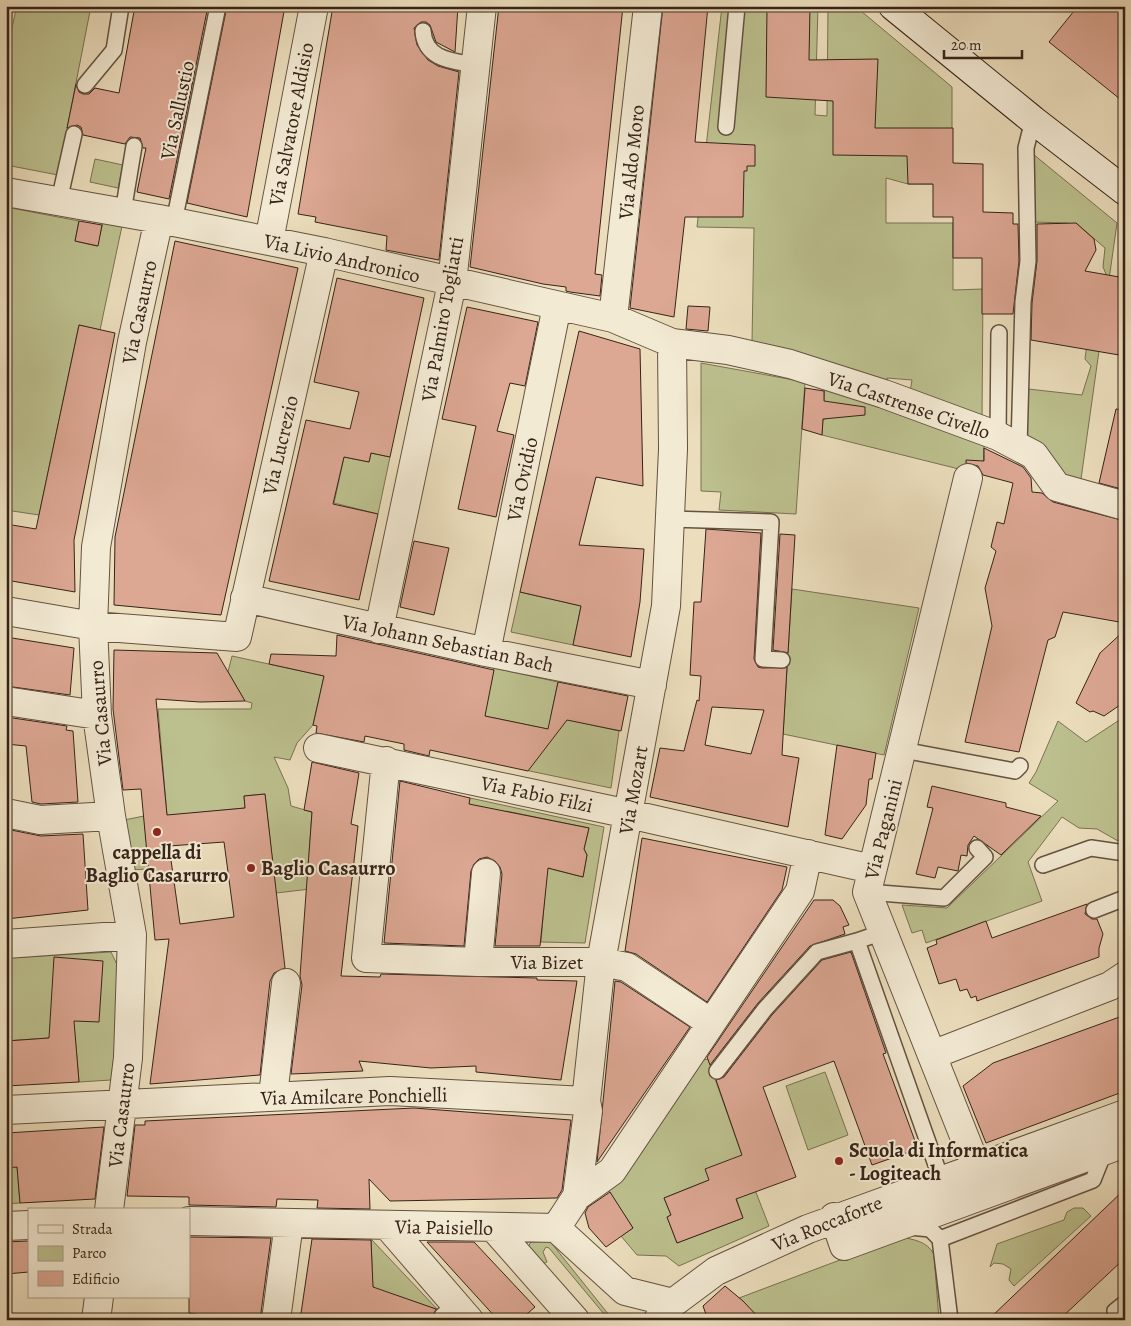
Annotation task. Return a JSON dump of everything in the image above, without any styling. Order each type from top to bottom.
[{"type":"street","name":"Via Salvatore Aldisio","points":[[268,241],[314,6]]},
{"type":"street","name":"Via Palmiro Togliatti","points":[[379,629],[452,283],[482,6]]},
{"type":"street","name":"Via Aldo Moro","points":[[613,318],[648,6]]},
{"type":"street","points":[[893,6],[1125,191]]},
{"type":"street","name":"Via Livio Andronico","points":[[6,192],[123,212],[324,252],[452,283],[613,318],[672,343]]},
{"type":"street","name":"Via Casaurro","points":[[109,1208],[128,1058],[132,935],[97,715],[94,626],[96,547],[130,351],[166,221]]},
{"type":"street","name":"Via Lucrezio","points":[[94,626],[237,637],[324,252]]},
{"type":"street","name":"Via Ovidio","points":[[486,652],[557,306]]},
{"type":"street","name":"Via Castrense Civello","points":[[672,343],[728,350],[790,364],[884,394],[1009,441],[1034,455],[1056,487],[1125,506]]},
{"type":"street","name":"Via Mozart","points":[[556,1228],[577,1196],[588,1111],[586,1101],[601,962],[666,606],[673,449],[672,343]]},
{"type":"street","name":"Via Paganini","points":[[968,478],[870,880],[883,932],[932,1055],[960,1173],[970,1200]]},
{"type":"street","name":"Via Johann Sebastian Bach","points":[[246,598],[486,652],[652,685]]},
{"type":"street","points":[[6,611],[94,626]]},
{"type":"street","points":[[6,701],[97,715]]},
{"type":"street","name":"Via Fabio Filzi","points":[[318,748],[386,761],[808,854],[870,880]]},
{"type":"street","name":"Via Bizet","points":[[386,761],[366,958],[478,962],[601,962],[627,967],[711,1023]]},
{"type":"street","points":[[6,813],[40,820],[112,816]]},
{"type":"street","points":[[577,1196],[612,1171],[800,891],[808,854]]},
{"type":"street","points":[[478,962],[486,873]]},
{"type":"street","points":[[6,944],[132,935]]},
{"type":"street","points":[[932,1055],[1110,986],[1125,976]]},
{"type":"street","points":[[273,1096],[286,983]]},
{"type":"street","name":"Via Amilcare Ponchielli","points":[[6,1110],[390,1091],[586,1101]]},
{"type":"street","name":"Via Roccaforte","points":[[666,1311],[716,1271],[834,1217],[1125,1114]]},
{"type":"street","points":[[834,1217],[844,1246],[1115,1147]]},
{"type":"street","name":"Via Paisiello","points":[[190,1221],[556,1228]]},
{"type":"street","points":[[276,1320],[289,1223]]},
{"type":"street","points":[[6,1226],[28,1225]]},
{"type":"street","points":[[387,1225],[455,1315]]},
{"type":"street","points":[[494,1228],[575,1320]]},
{"type":"street","points":[[556,1228],[625,1291],[666,1311]]},
{"type":"street","points":[[96,1320],[99,1298]]},
{"type":"lane","points":[[86,85],[114,50],[121,6]]},
{"type":"lane","name":"Via Sallustio","points":[[166,221],[218,6]]},
{"type":"lane","points":[[726,127],[737,6]]},
{"type":"lane","points":[[423,31],[428,47],[438,58],[475,65]]},
{"type":"lane","points":[[1009,441],[1028,261],[1026,148],[1034,120]]},
{"type":"lane","points":[[59,201],[74,134]]},
{"type":"lane","points":[[123,212],[134,146]]},
{"type":"lane","points":[[999,333],[1009,441]]},
{"type":"lane","points":[[670,519],[771,522],[762,659],[782,660]]},
{"type":"lane","points":[[903,750],[1014,771],[1020,766]]},
{"type":"lane","points":[[870,880],[944,898],[985,857],[978,848]]},
{"type":"lane","points":[[1042,865],[1091,848],[1125,853]]},
{"type":"lane","points":[[1094,910],[1125,898]]},
{"type":"lane","points":[[717,1071],[765,1009],[817,952],[883,932]]},
{"type":"lane","points":[[857,941],[960,1173]]},
{"type":"lane","points":[[940,1239],[1093,1180],[1115,1147]]},
{"type":"lane","points":[[898,1226],[930,1229],[940,1239],[950,1320]]},
{"type":"lane","points":[[1118,1320],[1115,1311],[1125,1303]]},
{"type":"green space","points":[[6,6],[91,6],[58,175],[6,165],[6,57],[16,9]]},
{"type":"green space","points":[[722,6],[818,6],[815,115],[827,116],[828,6],[855,6],[952,87],[952,184],[908,184],[886,178],[886,223],[953,223],[953,290],[983,289],[982,420],[909,398],[912,380],[887,378],[887,391],[752,342],[754,228],[697,227]]},
{"type":"green space","points":[[1033,154],[1117,223],[1080,486],[1071,484],[1026,437],[1028,389],[1082,395],[1091,366],[1085,359],[1087,344],[1105,282],[1106,274],[1103,267],[1105,248],[1076,223],[1073,226],[1067,223],[1033,222]]},
{"type":"green space","points":[[95,159],[123,165],[118,188],[90,182]]},
{"type":"green space","points":[[6,207],[79,221],[75,241],[97,246],[103,222],[122,226],[100,330],[79,325],[39,515],[6,510]]},
{"type":"green space","points":[[701,363],[805,382],[796,514],[719,510],[721,492],[701,491]]},
{"type":"green space","points":[[825,383],[984,441],[983,475],[822,435],[823,419],[826,419]]},
{"type":"green space","points":[[371,453],[390,457],[378,514],[334,503],[344,457],[369,462]]},
{"type":"green space","points":[[792,589],[919,608],[884,755],[783,734]]},
{"type":"green space","points":[[520,592],[581,606],[573,645],[511,632]]},
{"type":"green space","points":[[232,656],[324,676],[313,725],[297,743],[290,760],[274,757],[288,788],[291,806],[312,812],[309,855],[319,888],[276,893],[265,794],[244,796],[245,808],[167,816],[158,709],[251,709],[252,703],[245,701],[228,672]]},
{"type":"green space","points":[[494,668],[558,682],[551,716],[619,731],[611,788],[525,770],[557,731],[484,716]]},
{"type":"green space","points":[[1124,717],[1125,832],[1118,841],[1097,829],[1079,828],[1062,817],[1028,862],[1042,901],[926,943],[922,930],[912,933],[902,905],[947,908],[1058,801],[1029,783],[1036,772],[1058,721],[1086,742]]},
{"type":"green space","points":[[470,798],[604,827],[585,943],[541,942],[547,868],[583,877],[587,855],[584,849],[589,828],[506,811],[461,848]]},
{"type":"green space","points":[[144,816],[149,869],[129,870],[124,820]]},
{"type":"green space","points":[[111,952],[121,973],[122,990],[111,1080],[79,1082],[75,1036],[6,1041],[6,958]]},
{"type":"green space","points":[[708,1059],[742,1155],[709,1180],[664,1198],[671,1215],[667,1217],[677,1243],[743,1218],[733,1189],[752,1182],[769,1226],[679,1266],[666,1256],[637,1255],[621,1236],[633,1228],[605,1185],[698,1061]]},
{"type":"green space","points":[[825,1072],[848,1135],[808,1150],[786,1086]]},
{"type":"green space","points":[[17,1166],[20,1203],[6,1204],[6,1167]]},
{"type":"green space","points":[[1074,1208],[1083,1208],[1091,1216],[1014,1286],[1009,1280],[1011,1269],[1003,1264],[994,1263],[990,1267],[997,1244],[1064,1220],[1067,1212]]},
{"type":"green space","points":[[545,1235],[609,1315],[609,1320],[604,1320],[604,1314],[549,1248],[546,1247],[543,1252],[547,1262],[538,1266],[528,1247],[534,1237]]},
{"type":"green space","points":[[901,1237],[924,1244],[934,1254],[939,1320],[761,1320],[739,1298]]},
{"type":"green space","points":[[371,1239],[438,1310],[398,1296],[374,1320]]},
{"type":"building","points":[[135,6],[208,6],[169,199],[137,192],[146,148],[143,148],[140,138],[130,137],[125,144],[83,135],[81,127],[77,125],[67,128],[76,84],[79,92],[83,94],[89,94],[95,88],[119,93]]},
{"type":"building","points":[[227,6],[285,6],[247,217],[187,203]]},
{"type":"building","points":[[333,6],[458,6],[455,52],[436,42],[430,25],[426,22],[421,22],[414,28],[417,45],[428,60],[438,66],[459,72],[439,260],[386,250],[387,236],[315,222],[316,217],[298,214]]},
{"type":"building","points":[[499,6],[623,6],[595,274],[602,275],[600,296],[570,292],[566,291],[566,287],[543,284],[470,267]]},
{"type":"building","points":[[663,6],[708,6],[695,142],[755,145],[755,166],[747,166],[747,171],[744,171],[743,217],[685,217],[674,317],[630,308]]},
{"type":"building","points":[[767,6],[810,6],[809,60],[878,59],[875,128],[953,128],[953,163],[983,164],[983,212],[1013,213],[1013,224],[1018,224],[1019,261],[1013,314],[982,314],[982,258],[953,258],[953,217],[933,217],[933,184],[908,184],[907,156],[833,155],[833,101],[766,97]]},
{"type":"building","points":[[1078,6],[1125,6],[1125,103],[1049,42]]},
{"type":"building","points":[[79,221],[102,225],[98,246],[75,241]]},
{"type":"building","points":[[1076,223],[1094,239],[1096,250],[1085,271],[1125,278],[1125,356],[1031,340],[1032,303],[1037,261],[1037,224]]},
{"type":"building","points":[[175,241],[298,268],[221,615],[114,605],[115,537]]},
{"type":"building","points":[[337,278],[424,298],[390,457],[371,453],[369,462],[344,457],[333,504],[378,514],[359,600],[269,581],[306,420],[350,429],[359,392],[314,382]]},
{"type":"building","points":[[688,306],[710,307],[708,331],[686,329]]},
{"type":"building","points":[[467,307],[538,322],[525,386],[510,383],[497,431],[514,435],[496,517],[458,509],[476,426],[442,419]]},
{"type":"building","points":[[79,325],[115,333],[74,540],[75,592],[6,580],[6,524],[36,529]]},
{"type":"building","points":[[579,331],[640,349],[643,486],[596,477],[579,545],[644,549],[640,602],[631,657],[573,645],[581,606],[520,592]]},
{"type":"building","points":[[805,388],[824,391],[824,401],[865,407],[865,415],[823,419],[822,435],[802,429]]},
{"type":"building","points":[[1116,409],[1125,410],[1125,490],[1099,483]]},
{"type":"building","points":[[984,448],[1023,467],[1031,478],[1032,492],[1042,493],[1053,502],[1125,521],[1125,623],[1063,612],[1055,637],[1048,640],[1019,752],[965,742],[992,626],[985,588],[996,551],[991,547],[997,522],[1004,524],[1013,483],[983,475],[978,466],[966,463],[966,460],[984,461]]},
{"type":"building","points":[[706,529],[761,533],[754,659],[758,667],[762,668],[787,667],[782,755],[799,758],[788,827],[650,797],[660,748],[684,751],[697,700],[699,701],[701,676],[690,675],[694,602],[701,602]],"holes":[[[712,707],[764,710],[751,754],[705,745]]]},
{"type":"building","points":[[780,534],[795,535],[788,653],[773,650]]},
{"type":"building","points":[[414,541],[449,548],[434,615],[400,607]]},
{"type":"building","points":[[1125,630],[1125,694],[1120,705],[1104,716],[1093,711],[1090,712],[1076,703],[1100,653]]},
{"type":"building","points":[[337,635],[494,670],[485,716],[548,729],[558,682],[628,696],[621,731],[567,720],[528,771],[430,750],[429,756],[404,750],[404,744],[365,736],[364,742],[316,733],[317,726],[313,725],[324,676],[269,664],[271,654],[336,656]]},
{"type":"building","points":[[6,637],[74,648],[70,695],[6,686]]},
{"type":"building","points":[[114,650],[217,653],[245,701],[200,702],[156,699],[167,815],[245,808],[244,796],[265,794],[285,968],[274,973],[270,981],[260,1075],[150,1084],[169,939],[155,940],[141,789],[123,790],[113,709]],"holes":[[[224,842],[234,917],[180,924],[169,846]]]},
{"type":"building","points":[[6,717],[67,726],[66,730],[73,731],[78,802],[41,804],[32,802],[26,746],[6,744]]},
{"type":"building","points":[[837,745],[876,753],[872,779],[869,779],[866,805],[842,839],[825,835]]},
{"type":"building","points":[[312,762],[359,773],[351,824],[358,826],[341,976],[380,977],[381,974],[537,978],[537,980],[577,981],[561,1080],[476,1072],[476,1066],[431,1068],[359,1061],[363,1071],[291,1074],[302,985],[300,976],[312,812],[304,810]]},
{"type":"building","points":[[400,781],[470,798],[469,804],[589,828],[584,849],[587,855],[583,877],[548,868],[540,946],[495,946],[502,874],[500,867],[495,861],[487,857],[479,859],[471,871],[464,946],[384,943]]},
{"type":"building","points":[[932,786],[1006,803],[1006,807],[1041,816],[1001,855],[974,836],[968,845],[967,856],[961,855],[958,871],[938,867],[935,878],[916,874],[933,808],[927,807]]},
{"type":"building","points":[[6,829],[41,836],[83,834],[88,910],[6,919]]},
{"type":"building","points":[[642,838],[787,867],[782,890],[707,1002],[636,954],[625,951]]},
{"type":"building","points":[[814,900],[833,900],[840,906],[849,925],[843,927],[845,934],[810,946],[758,1003],[710,1065],[707,1057]]},
{"type":"building","points":[[1087,904],[1085,914],[1092,919],[1097,919],[1103,934],[1099,948],[1099,957],[977,1001],[976,996],[971,998],[967,989],[960,991],[956,979],[939,984],[927,948],[937,944],[936,940],[986,921],[992,938]]},
{"type":"building","points":[[851,952],[886,1053],[883,1054],[918,1149],[872,1165],[834,1061],[763,1087],[796,1177],[736,1199],[743,1218],[677,1243],[667,1217],[671,1215],[664,1198],[709,1180],[705,1169],[742,1155],[716,1080],[724,1077],[772,1015],[822,960]]},
{"type":"building","points":[[54,957],[103,961],[99,1022],[74,1021],[79,1082],[6,1086],[6,1041],[49,1038]]},
{"type":"building","points":[[615,981],[621,982],[690,1027],[597,1162]]},
{"type":"building","points":[[1125,1015],[1125,1091],[986,1143],[963,1086],[993,1063]]},
{"type":"building","points":[[414,1108],[571,1120],[562,1190],[557,1198],[390,1201],[369,1179],[370,1209],[317,1208],[318,1200],[277,1199],[276,1207],[189,1205],[189,1197],[127,1196],[135,1125],[145,1125],[145,1121]]},
{"type":"building","points":[[104,1127],[95,1199],[20,1203],[17,1167],[6,1168],[6,1133]]},
{"type":"building","points":[[1125,1189],[1125,1258],[1059,1320],[988,1320]]},
{"type":"building","points":[[610,1192],[633,1228],[606,1247],[589,1228],[585,1213],[588,1207]]},
{"type":"building","points":[[190,1237],[271,1238],[260,1320],[234,1320],[189,1313]]},
{"type":"building","points":[[312,1239],[371,1240],[373,1287],[436,1309],[432,1320],[300,1320]]},
{"type":"building","points":[[28,1241],[28,1272],[6,1274],[6,1242]]},
{"type":"building","points":[[427,1242],[474,1242],[535,1307],[520,1320],[498,1320]]},
{"type":"building","points":[[725,1286],[761,1320],[708,1320],[703,1306]]},
{"type":"place","name":"cappella di Baglio Casarurro","points":[[157,832]]},
{"type":"place","name":"Baglio Casaurro","points":[[251,868]]},
{"type":"place","name":"Scuola di Informatica - Logiteach","points":[[839,1161]]}]
